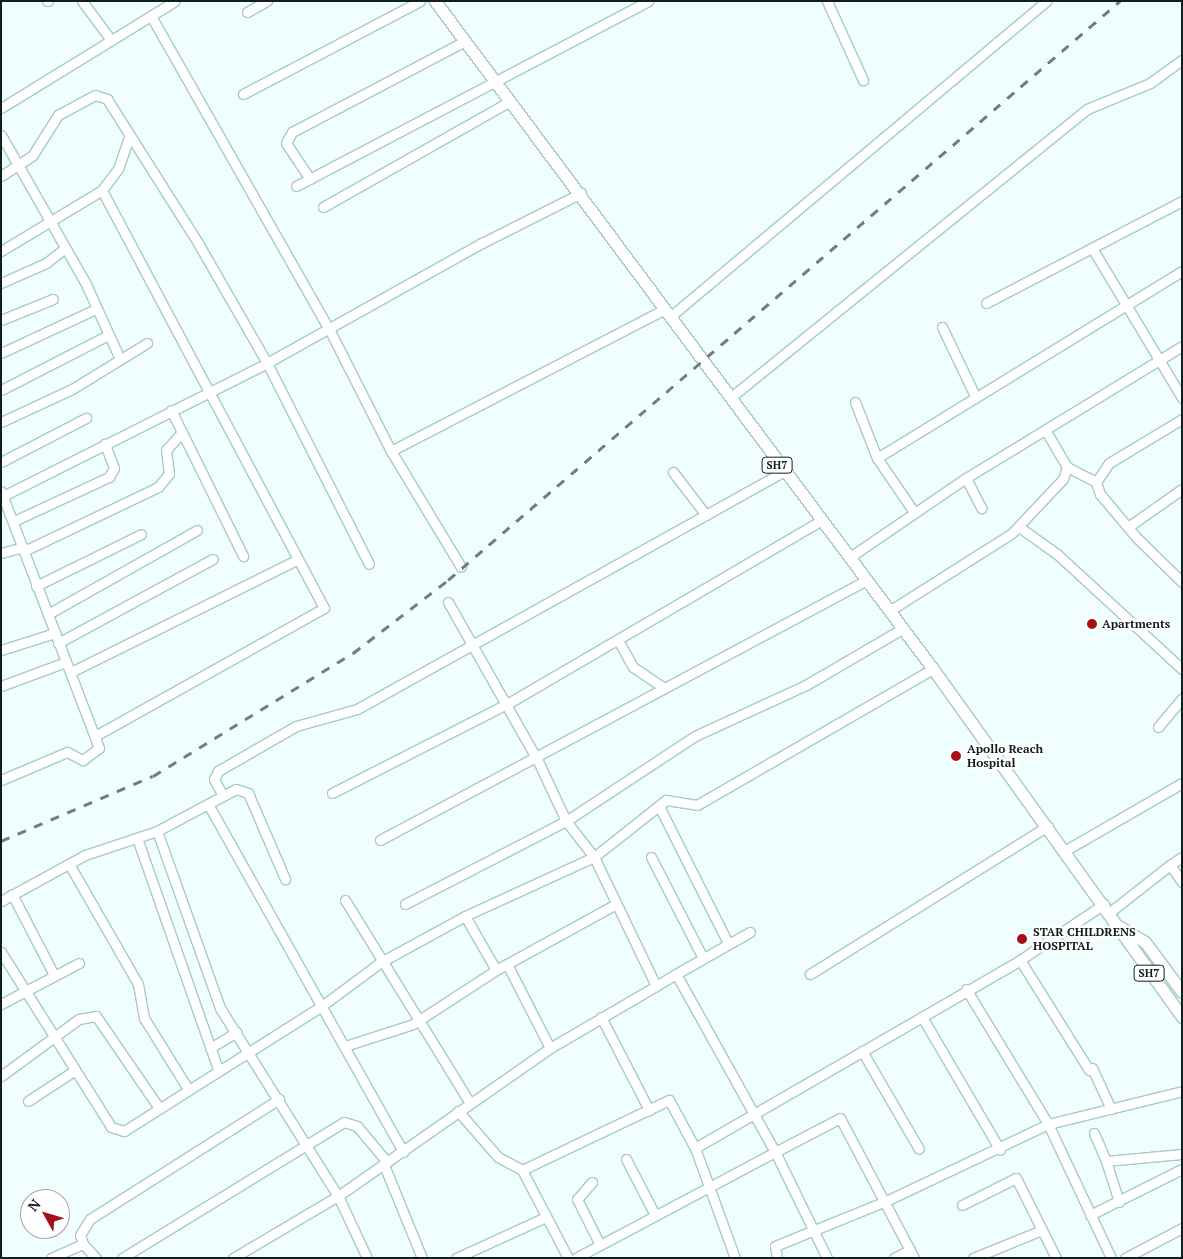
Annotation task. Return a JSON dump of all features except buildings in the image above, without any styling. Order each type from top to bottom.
[{"type":"main road","name":"SH7","points":[[435,1],[581,193],[782,472],[822,520],[933,669],[1066,850],[1120,927],[1133,952],[1182,1017]]},
{"type":"main road","name":"SH7","points":[[1120,927],[1145,942],[1180,987]]},
{"type":"street","points":[[82,1],[111,40]]},
{"type":"street","points":[[1,108],[175,1]]},
{"type":"street","points":[[247,12],[267,1]]},
{"type":"street","points":[[243,94],[420,1]]},
{"type":"street","points":[[296,186],[494,80],[648,1]]},
{"type":"street","points":[[827,1],[863,80]]},
{"type":"street","points":[[391,451],[668,312],[1046,1]]},
{"type":"street","points":[[151,16],[328,327],[391,451],[461,567]]},
{"type":"street","points":[[310,179],[286,144],[292,132],[465,41]]},
{"type":"street","points":[[730,398],[1087,109],[1150,83],[1182,60]]},
{"type":"street","points":[[1,176],[18,168],[32,156],[53,119],[95,95],[107,99],[129,137],[198,243],[267,363],[368,564]]},
{"type":"street","points":[[323,207],[510,101]]},
{"type":"street","points":[[1,135],[65,248],[119,357]]},
{"type":"street","points":[[1,251],[49,220],[102,190],[118,169],[129,137]]},
{"type":"street","points":[[95,736],[324,608],[295,561],[209,390],[102,190]]},
{"type":"street","points":[[1,780],[67,752],[83,760],[92,757],[99,751],[71,672],[58,643],[14,521],[2,494],[267,363],[328,327],[581,193]]},
{"type":"street","points":[[986,303],[1182,201]]},
{"type":"street","points":[[1,283],[46,263],[65,248]]},
{"type":"street","points":[[1092,248],[1124,305],[1182,398]]},
{"type":"street","points":[[877,458],[975,396],[1182,271]]},
{"type":"street","points":[[1,320],[53,298]]},
{"type":"street","points":[[1,353],[96,309]]},
{"type":"street","points":[[942,327],[975,396]]},
{"type":"street","points":[[1,390],[108,335]]},
{"type":"street","points":[[1,422],[72,389],[119,357],[147,343]]},
{"type":"street","points":[[850,557],[966,478],[1046,431],[1182,346]]},
{"type":"street","points":[[855,402],[877,458],[914,512]]},
{"type":"street","points":[[172,410],[243,556]]},
{"type":"street","points":[[1,462],[86,418]]},
{"type":"street","points":[[1096,482],[1109,463],[1182,419]]},
{"type":"street","points":[[1046,431],[1067,468],[1096,482],[1100,494],[1128,527],[1182,582]]},
{"type":"street","points":[[1,553],[23,549],[158,487],[168,474],[166,450],[182,432]]},
{"type":"street","points":[[14,521],[109,477],[114,468],[105,444]]},
{"type":"street","points":[[889,612],[1019,527],[1063,478],[1067,468]]},
{"type":"street","points":[[673,472],[706,514]]},
{"type":"street","points":[[222,794],[214,779],[218,771],[304,722],[357,709],[782,472]]},
{"type":"street","points":[[966,478],[982,508]]},
{"type":"street","points":[[1128,527],[1178,491],[1182,502]]},
{"type":"street","points":[[332,793],[507,704],[822,520]]},
{"type":"street","points":[[1019,527],[1057,554],[1182,669]]},
{"type":"street","points":[[48,614],[197,530]]},
{"type":"street","points":[[36,586],[140,534]]},
{"type":"street","points":[[58,643],[213,559]]},
{"type":"street","points":[[71,672],[295,561]]},
{"type":"street","points":[[380,840],[537,759],[664,687],[867,580]]},
{"type":"street","points":[[448,602],[473,643],[537,759],[566,821],[594,857],[656,986]]},
{"type":"street","points":[[405,904],[566,821],[695,736],[780,698],[902,629]]},
{"type":"street","points":[[1,650],[55,633]]},
{"type":"street","points":[[618,640],[633,667],[664,687]]},
{"type":"street","points":[[1,686],[66,662]]},
{"type":"street","points":[[1,952],[54,1038],[119,1132],[248,1049],[323,1005],[381,962],[465,916],[594,857],[666,800],[697,805],[933,669]]},
{"type":"street","points":[[1158,727],[1182,698]]},
{"type":"street","points":[[1066,850],[1182,783]]},
{"type":"street","points":[[1,901],[69,864],[157,831],[208,804],[222,794],[240,788],[248,793],[285,879]]},
{"type":"street","points":[[208,804],[290,955],[323,1005],[403,1152]]},
{"type":"street","points":[[659,806],[728,943]]},
{"type":"street","points":[[810,974],[1048,826]]},
{"type":"street","points":[[157,831],[185,900],[214,994],[338,1196],[367,1258]]},
{"type":"street","points":[[137,838],[218,1069]]},
{"type":"street","points":[[651,857],[704,958]]},
{"type":"street","points":[[695,1148],[922,1017],[966,989],[1020,960],[1107,908],[1182,857]]},
{"type":"street","points":[[69,864],[134,977],[144,1018],[188,1089]]},
{"type":"street","points":[[1170,865],[1182,882]]},
{"type":"street","points":[[12,894],[53,973]]},
{"type":"street","points":[[345,900],[417,1021],[470,1103]]},
{"type":"street","points":[[345,1046],[386,1036],[417,1021],[496,970],[616,904]]},
{"type":"street","points":[[465,916],[496,970]]},
{"type":"street","points":[[233,1258],[338,1196],[550,1048],[728,943],[750,932]]},
{"type":"street","points":[[1020,960],[1090,1069],[1111,1109]]},
{"type":"street","points":[[1,1004],[53,973],[79,963]]},
{"type":"street","points":[[507,964],[550,1048]]},
{"type":"street","points":[[676,974],[755,1113],[811,1230],[827,1258]]},
{"type":"street","points":[[1163,992],[1180,987]]},
{"type":"street","points":[[966,989],[1048,1124],[1110,1258]]},
{"type":"street","points":[[1,1076],[79,1019],[96,1016],[159,1108]]},
{"type":"street","points":[[922,1017],[1000,1150]]},
{"type":"street","points":[[602,1018],[649,1110]]},
{"type":"street","points":[[210,1048],[237,1032]]},
{"type":"street","points":[[862,1052],[919,1149]]},
{"type":"street","points":[[28,1101],[75,1070]]},
{"type":"street","points":[[777,1258],[775,1246],[886,1201],[1000,1150],[1048,1124],[1182,1091]]},
{"type":"street","points":[[96,1258],[83,1244],[80,1235],[90,1219],[279,1099]]},
{"type":"street","points":[[522,1170],[669,1100],[695,1148],[708,1190],[735,1258]]},
{"type":"street","points":[[458,1111],[498,1157],[522,1170],[568,1258]]},
{"type":"street","points":[[576,1258],[655,1215],[708,1190],[840,1118],[886,1201],[912,1254],[894,1258]]},
{"type":"street","points":[[122,1258],[305,1144],[349,1122],[385,1164],[422,1258]]},
{"type":"street","points":[[1094,1133],[1106,1161],[1119,1202]]},
{"type":"street","points":[[1106,1161],[1182,1154]]},
{"type":"street","points":[[626,1159],[655,1215]]},
{"type":"street","points":[[1090,1215],[1182,1169]]},
{"type":"street","points":[[962,1206],[1016,1178],[1056,1258]]},
{"type":"street","points":[[592,1182],[577,1198],[600,1245]]},
{"type":"street","points":[[456,1258],[546,1217]]},
{"type":"street","points":[[1124,1258],[1182,1228]]},
{"type":"street","points":[[973,1258],[1042,1230]]},
{"type":"street","points":[[51,1258],[83,1244]]},
{"type":"street","points":[[992,1249],[997,1258]]},
{"type":"railway","points":[[1,841],[153,776],[353,653],[448,580],[1120,1]]},
{"type":"place","name":"Apartments","points":[[1092,624]]},
{"type":"place","name":"Apollo Reach Hospital","points":[[956,756]]},
{"type":"place","name":"STAR CHILDRENS HOSPITAL","points":[[1022,939]]}]
